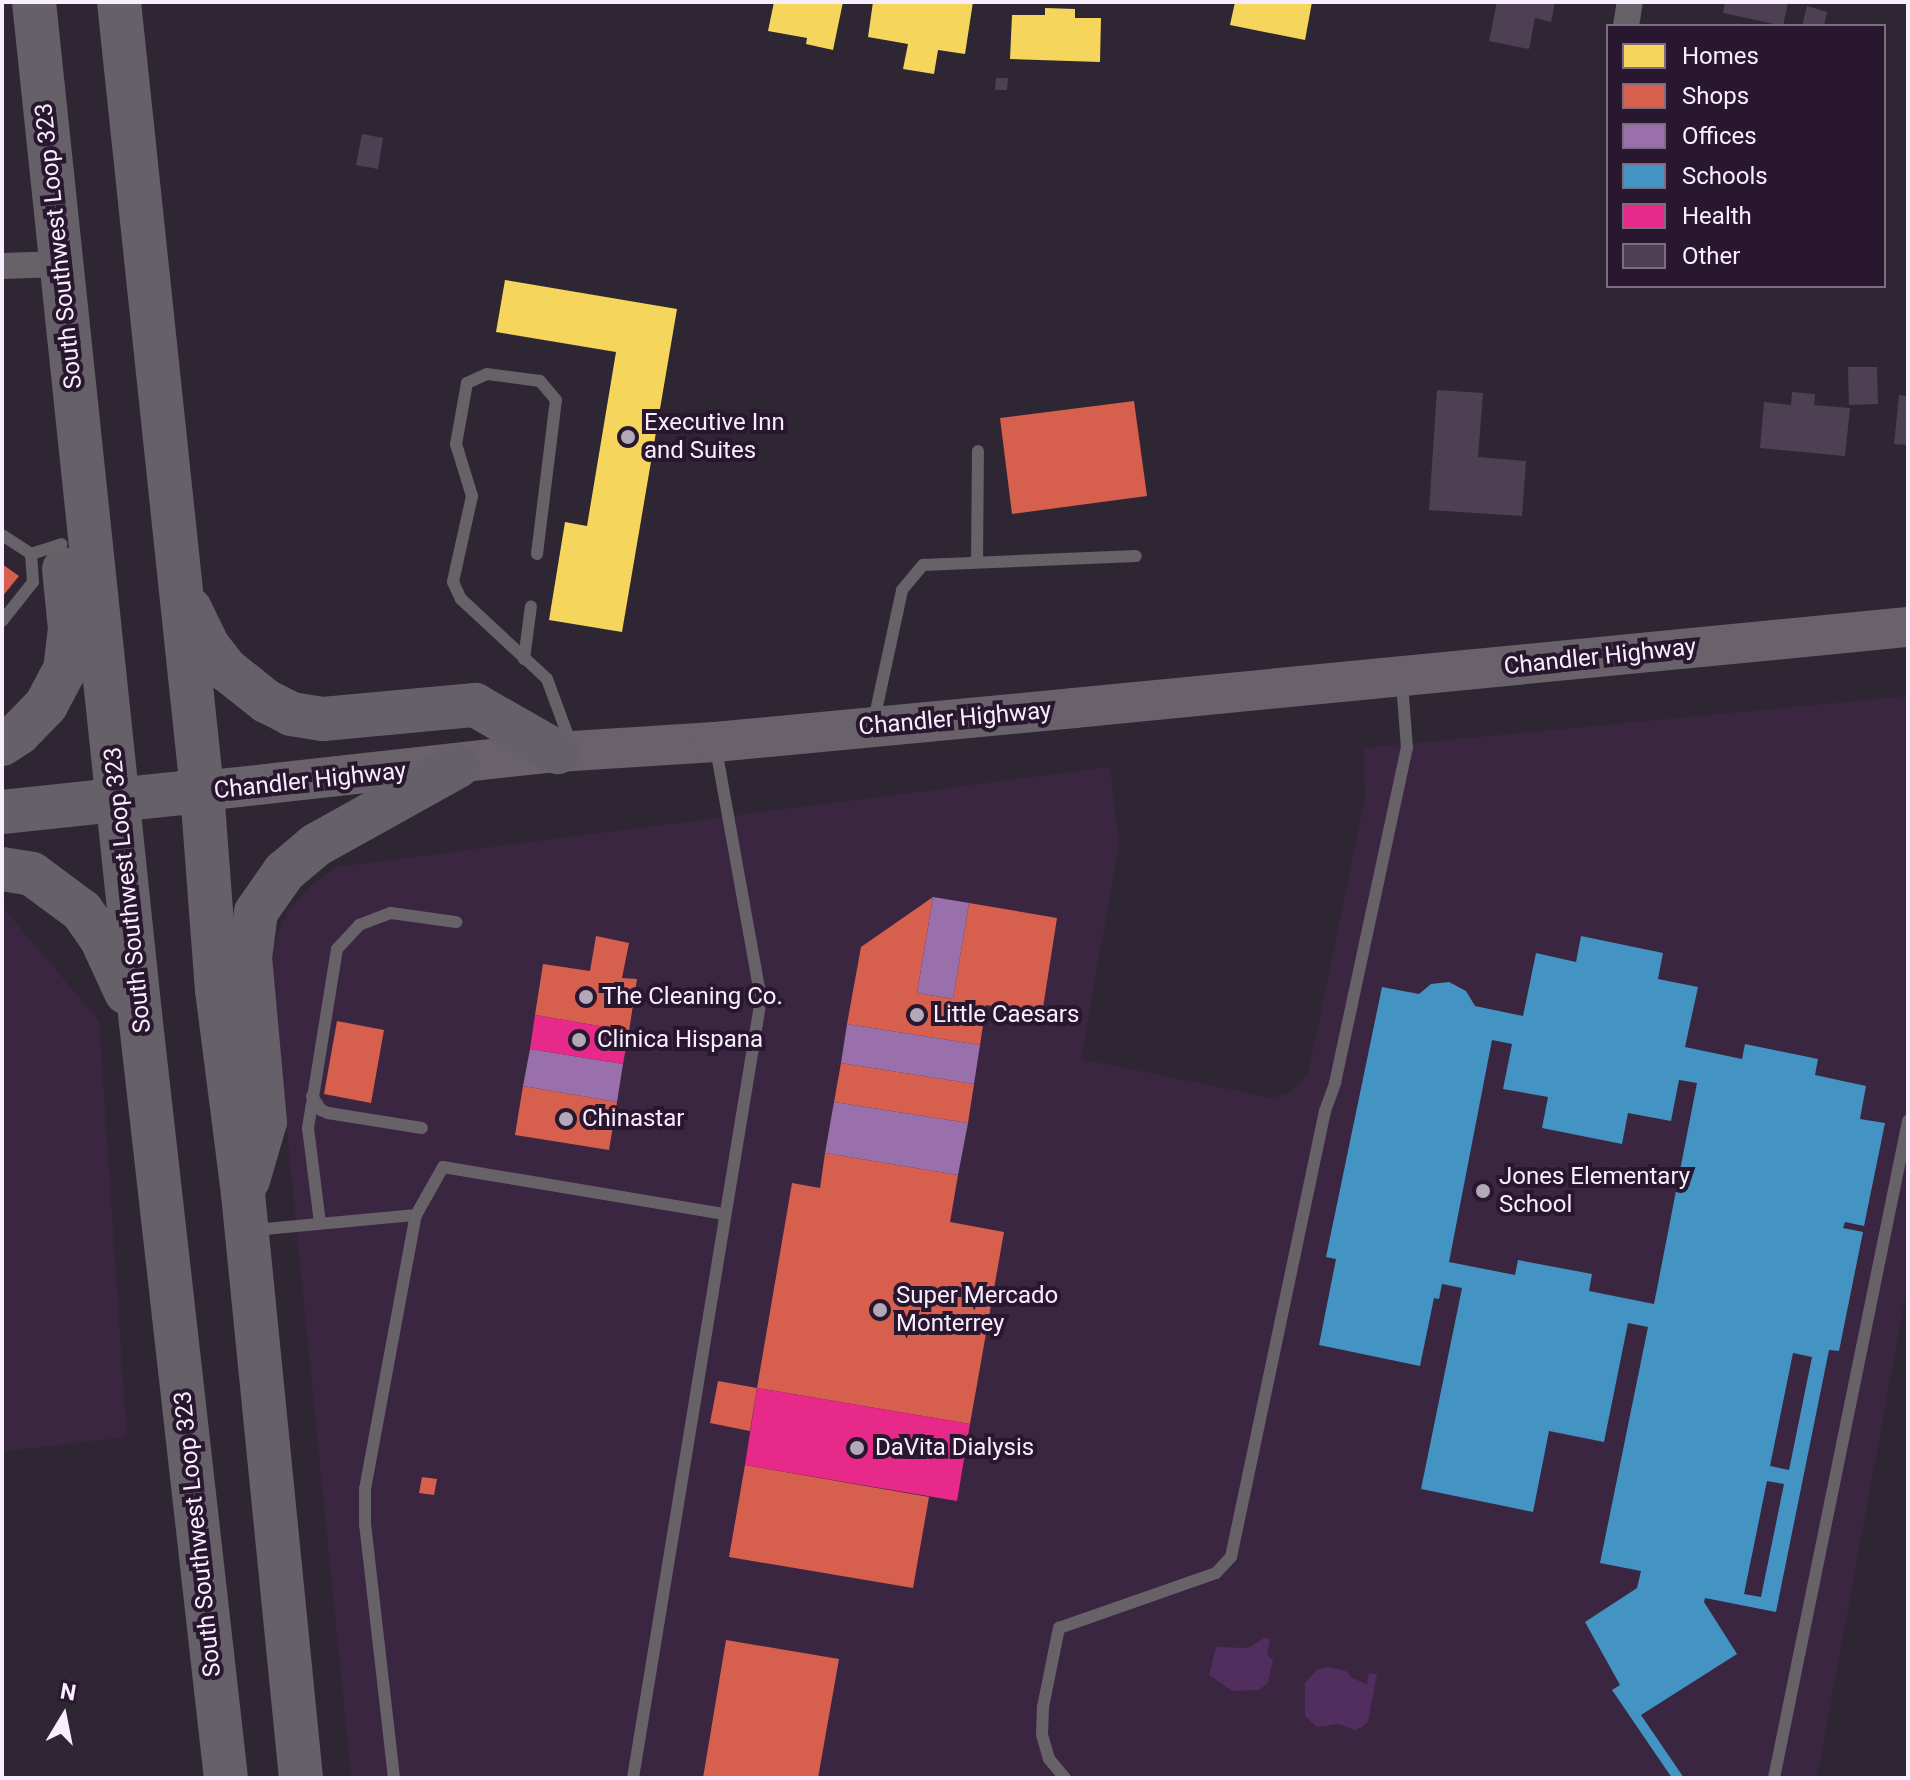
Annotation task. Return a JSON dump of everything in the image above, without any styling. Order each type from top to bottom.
[{"type":"highway","name":"South Southwest Loop 323","points":[[34,2],[141,1023],[226,1778]]},
{"type":"highway","points":[[119,2],[202,791],[217,990],[244,1212],[301,1778]]},
{"type":"highway","points":[[2,744],[19,733],[46,705],[65,670],[70,629],[46,549],[45,382],[62,274]]},
{"type":"highway","points":[[180,586],[203,637],[227,670],[258,696],[291,714],[323,719],[475,705],[565,752]]},
{"type":"highway","points":[[244,1212],[265,1122],[250,958],[256,912],[284,872],[316,845],[458,766]]},
{"type":"highway","name":"Chandler Highway","points":[[2,812],[202,791]]},
{"type":"highway","points":[[2,869],[32,874],[82,911],[101,938],[141,1023]]},
{"type":"main road","name":"Chandler Highway","points":[[202,791],[458,766],[565,752],[715,742],[1908,627]]},
{"type":"street","points":[[1626,24],[1630,2]]},
{"type":"street","points":[[2,266],[62,274]]},
{"type":"lane","points":[[537,554],[556,400],[540,381],[487,374],[467,383],[456,444],[472,496],[453,582],[461,599],[547,679],[565,752]]},
{"type":"lane","points":[[977,562],[978,451]]},
{"type":"lane","points":[[2,526],[2,535],[46,549],[33,582],[4,613]]},
{"type":"lane","points":[[873,727],[902,590],[923,565],[1136,556]]},
{"type":"lane","points":[[524,659],[531,606]]},
{"type":"lane","points":[[1065,1778],[1049,1759],[1042,1735],[1043,1707],[1059,1628],[1216,1573],[1231,1557],[1325,1111],[1335,1083],[1407,748],[1401,676]]},
{"type":"lane","points":[[633,1778],[723,1214],[761,999],[715,742]]},
{"type":"lane","points":[[320,1223],[308,1128],[333,961],[343,939],[359,925],[391,913],[456,922]]},
{"type":"lane","points":[[312,1096],[321,1110],[328,1113],[422,1128]]},
{"type":"lane","points":[[1774,1778],[1908,1121]]},
{"type":"lane","points":[[394,1778],[364,1507],[416,1215],[443,1167],[723,1214]]},
{"type":"lane","points":[[244,1212],[320,1223],[416,1215]]},
{"type":"shaded area","points":[[1908,696],[1908,1283],[1817,1778],[351,1778],[271,971],[275,943],[287,912],[311,886],[337,867],[1110,767],[1119,845],[1081,1059],[1272,1098],[1291,1092],[1308,1074],[1365,798],[1363,748]]},
{"type":"shaded area","points":[[2,906],[99,1021],[127,1437],[2,1452]]},
{"type":"shaded area","points":[[1264,1638],[1270,1639],[1267,1655],[1273,1660],[1268,1683],[1259,1690],[1232,1691],[1209,1675],[1216,1647],[1248,1648]]},
{"type":"shaded area","points":[[1329,1667],[1346,1671],[1352,1678],[1367,1684],[1369,1673],[1377,1674],[1368,1722],[1362,1727],[1355,1730],[1339,1724],[1317,1727],[1305,1716],[1305,1683],[1317,1670]]},
{"type":"building: Homes","points":[[774,2],[843,2],[833,50],[806,44],[807,38],[768,31]]},
{"type":"building: Homes","points":[[873,2],[973,2],[965,54],[938,50],[934,74],[903,69],[908,44],[868,37]]},
{"type":"building: Homes","points":[[1235,2],[1312,2],[1305,40],[1230,25]]},
{"type":"building: Homes","points":[[1045,8],[1075,9],[1075,18],[1101,18],[1100,62],[1010,59],[1012,15],[1045,15]]},
{"type":"building: Homes","name":"Executive Inn and Suites","points":[[505,280],[677,309],[622,632],[549,620],[565,522],[587,526],[616,352],[496,332]]},
{"type":"building: Shops","points":[[1134,401],[1147,496],[1012,514],[1000,418]]},
{"type":"building: Shops","points":[[2,564],[19,576],[2,597]]},
{"type":"building: Shops","points":[[933,897],[917,993],[953,999],[969,903],[1057,918],[1042,1014],[986,1005],[980,1045],[847,1024],[861,947]]},
{"type":"building: Shops","name":"The Cleaning Co.","points":[[596,936],[629,943],[622,978],[637,979],[629,1031],[535,1015],[543,964],[590,971]]},
{"type":"building: Shops","points":[[337,1021],[384,1030],[371,1103],[324,1094]]},
{"type":"building: Shops","points":[[841,1063],[974,1084],[968,1123],[834,1102]]},
{"type":"building: Shops","name":"Chinastar","points":[[523,1086],[617,1102],[609,1150],[515,1135]]},
{"type":"building: Shops","name":"Super Mercado Monterrey","points":[[825,1153],[958,1175],[950,1222],[1004,1232],[970,1424],[757,1388],[792,1183],[820,1188]]},
{"type":"building: Shops","points":[[718,1381],[757,1388],[750,1431],[710,1423]]},
{"type":"building: Shops","points":[[745,1465],[929,1497],[913,1588],[729,1557]]},
{"type":"building: Shops","points":[[422,1477],[437,1479],[434,1495],[419,1493]]},
{"type":"building: Shops","points":[[726,1640],[839,1659],[818,1778],[703,1778]]},
{"type":"building: Offices","points":[[933,897],[969,903],[953,999],[917,993]]},
{"type":"building: Offices","points":[[847,1024],[980,1045],[974,1084],[841,1063]]},
{"type":"building: Offices","points":[[530,1049],[623,1064],[617,1102],[523,1086]]},
{"type":"building: Offices","points":[[834,1102],[968,1123],[958,1175],[825,1153]]},
{"type":"building: Schools","points":[[1581,936],[1663,953],[1658,979],[1698,987],[1685,1047],[1742,1059],[1745,1044],[1818,1059],[1815,1075],[1866,1086],[1860,1119],[1885,1123],[1864,1226],[1845,1222],[1843,1228],[1863,1232],[1839,1351],[1829,1350],[1776,1612],[1705,1598],[1704,1602],[1737,1654],[1641,1715],[1684,1778],[1672,1778],[1612,1690],[1620,1685],[1585,1622],[1637,1588],[1641,1571],[1600,1563],[1648,1327],[1628,1323],[1604,1442],[1549,1431],[1533,1512],[1421,1489],[1462,1288],[1442,1284],[1439,1299],[1434,1298],[1420,1366],[1319,1345],[1336,1259],[1326,1257],[1382,987],[1419,994],[1431,984],[1449,982],[1466,991],[1475,1006],[1523,1016],[1536,953],[1576,962]],"holes":[[[1492,1040],[1512,1044],[1503,1089],[1548,1097],[1542,1128],[1622,1144],[1628,1113],[1671,1121],[1679,1080],[1697,1083],[1654,1304],[1589,1291],[1592,1274],[1518,1260],[1515,1275],[1449,1262]],[[1793,1353],[1812,1357],[1789,1470],[1770,1466]],[[1767,1481],[1784,1484],[1761,1597],[1744,1594]]]},
{"type":"building: Health","name":"Clinica Hispana","points":[[535,1015],[629,1031],[623,1064],[530,1049]]},
{"type":"building: Health","name":"DaVita Dialysis","points":[[757,1388],[970,1424],[957,1501],[745,1465]]},
{"type":"building: Other","points":[[1497,2],[1555,2],[1551,22],[1535,18],[1529,49],[1489,41]]},
{"type":"building: Other","points":[[1725,2],[1788,2],[1783,24],[1723,13]]},
{"type":"building: Other","points":[[1807,6],[1827,12],[1824,24],[1802,24]]},
{"type":"building: Other","points":[[996,78],[1008,78],[1007,90],[995,90]]},
{"type":"building: Other","points":[[362,134],[383,138],[378,169],[356,165]]},
{"type":"building: Other","points":[[1848,367],[1877,367],[1878,404],[1849,405]]},
{"type":"building: Other","points":[[1437,390],[1483,393],[1478,457],[1526,461],[1522,516],[1429,510]]},
{"type":"building: Other","points":[[1792,392],[1815,394],[1814,405],[1850,408],[1845,456],[1760,448],[1764,402],[1791,405]]},
{"type":"building: Other","points":[[1899,395],[1908,396],[1908,445],[1894,444]]},
{"type":"place","name":"Executive Inn and Suites","points":[[628,437]]},
{"type":"place","name":"The Cleaning Co.","points":[[586,997]]},
{"type":"place","name":"Little Caesars","points":[[917,1015]]},
{"type":"place","name":"Clinica Hispana","points":[[579,1040]]},
{"type":"place","name":"Chinastar","points":[[566,1119]]},
{"type":"place","name":"Jones Elementary School","points":[[1483,1191]]},
{"type":"place","name":"Super Mercado Monterrey","points":[[880,1310]]},
{"type":"place","name":"DaVita Dialysis","points":[[857,1448]]}]
